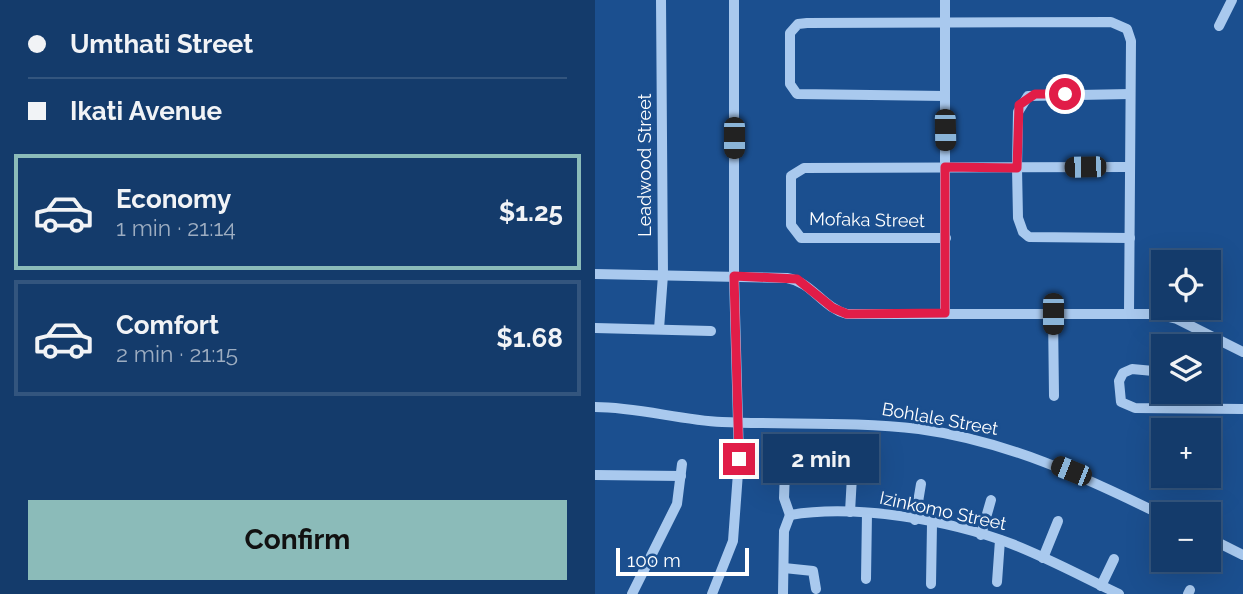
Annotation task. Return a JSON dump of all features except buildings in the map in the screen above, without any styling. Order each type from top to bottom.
[{"type":"street","name":"Leadwood Street","points":[[659,329],[663,275],[661,0]]},
{"type":"street","points":[[712,594],[733,541],[738,423],[734,276],[734,0]]},
{"type":"street","points":[[945,0],[945,313]]},
{"type":"street","points":[[1219,26],[1232,0]]},
{"type":"street","points":[[945,96],[797,94],[790,84],[789,41],[793,28],[807,23],[1111,22],[1123,26],[1131,41],[1129,313]]},
{"type":"street","points":[[1130,94],[1028,96],[1018,112],[1017,168],[1018,218],[1023,232],[1029,237],[1130,238]]},
{"type":"street","points":[[945,167],[1130,167]]},
{"type":"street","name":"Mofaka Street","points":[[945,167],[804,168],[794,172],[789,183],[791,225],[801,238],[946,239]]},
{"type":"street","points":[[595,274],[797,279],[833,308],[847,314],[1129,313],[1177,319],[1243,352]]},
{"type":"street","points":[[1053,314],[1054,396]]},
{"type":"street","points":[[595,328],[711,331]]},
{"type":"street","points":[[1151,369],[1128,370],[1120,377],[1119,398],[1129,407],[1243,409]]},
{"type":"street","name":"Bohlale Street","points":[[595,407],[625,407],[738,423],[865,424],[962,437],[1048,462],[1151,510]]},
{"type":"street","points":[[595,475],[682,470],[673,512],[632,594]]},
{"type":"street","points":[[783,594],[784,531],[790,515],[784,498],[785,471]]},
{"type":"street","points":[[850,512],[852,476]]},
{"type":"street","points":[[915,520],[921,484]]},
{"type":"street","points":[[981,535],[991,500]]},
{"type":"street","points":[[866,579],[867,513]]},
{"type":"street","name":"Izinkomo Street","points":[[790,515],[867,513],[915,520],[981,535],[1043,558],[1119,594]]},
{"type":"street","points":[[1043,558],[1058,522]]},
{"type":"street","points":[[931,584],[932,524]]},
{"type":"street","points":[[997,582],[1000,540]]},
{"type":"street","points":[[1221,544],[1243,555]]},
{"type":"street","points":[[1101,586],[1114,559]]},
{"type":"street","points":[[784,569],[813,571],[816,589]]},
{"type":"route","points":[[739,459],[734,276],[797,279],[833,308],[847,314],[945,313],[945,167],[1017,168],[1019,105],[1028,96],[1035,94],[1065,94]]}]
